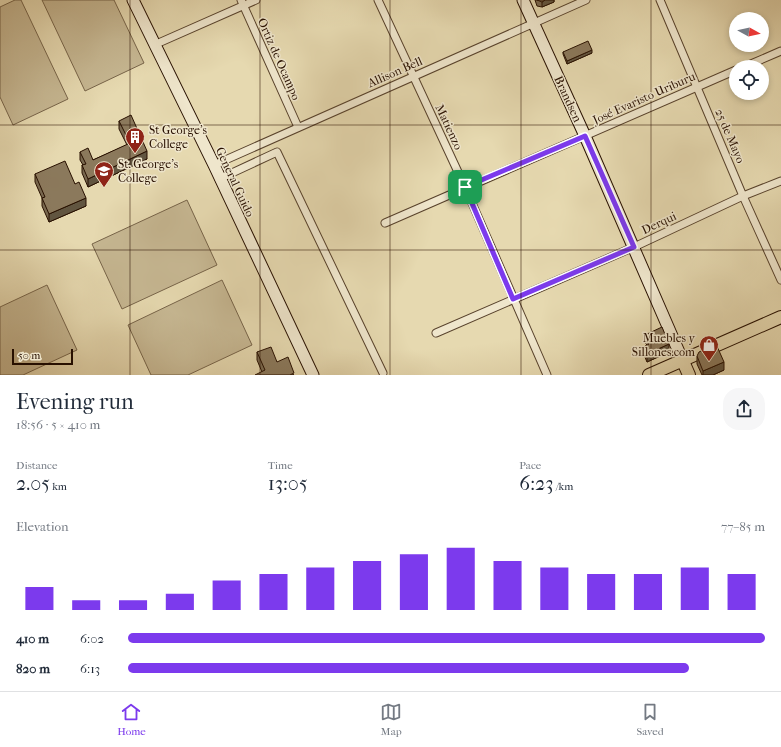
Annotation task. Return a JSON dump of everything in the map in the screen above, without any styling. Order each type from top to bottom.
[{"type":"main road","name":"General Guido","points":[[133,0],[214,165],[219,179],[313,375]]},
{"type":"main road","name":"Brandsen","points":[[523,0],[585,136],[689,375]]},
{"type":"main road","points":[[649,375],[682,359],[781,317]]},
{"type":"street","points":[[154,45],[242,3],[256,0]]},
{"type":"street","name":"Matienzo","points":[[378,0],[465,187],[547,375]]},
{"type":"street","name":"Allison Bell","points":[[214,165],[586,0]]},
{"type":"street","name":"25 de Mayo","points":[[660,0],[743,196],[781,280]]},
{"type":"street","name":"Ortiz de Ocampo","points":[[242,3],[298,127]]},
{"type":"street","points":[[760,60],[781,51]]},
{"type":"street","name":"José Evaristo Uriburu","points":[[384,223],[729,73]]},
{"type":"street","points":[[219,179],[277,152],[383,372]]},
{"type":"street","name":"Derqui","points":[[436,333],[634,247],[743,196],[781,181]]},
{"type":"shaded area","points":[[15,0],[21,0],[68,99],[13,125],[0,97],[0,7]]},
{"type":"shaded area","points":[[42,0],[114,0],[144,63],[85,91]]},
{"type":"shaded area","points":[[187,200],[217,265],[122,309],[92,244]]},
{"type":"shaded area","points":[[222,280],[252,345],[188,375],[151,375],[128,325]]},
{"type":"shaded area","points":[[47,285],[77,350],[23,375],[0,375],[0,307]]},
{"type":"building","points":[[588,41],[592,50],[567,61],[563,52]]},
{"type":"building","points":[[131,115],[147,151],[88,179],[82,165],[86,164],[80,152],[88,148],[93,160],[130,143],[119,121]]},
{"type":"building","points":[[65,161],[75,184],[79,182],[86,198],[49,214],[42,198],[45,197],[35,174]]},
{"type":"building","points":[[662,327],[669,344],[647,354],[644,347],[649,344],[645,335]]},
{"type":"building","points":[[716,344],[724,362],[703,371],[697,356],[699,352]]},
{"type":"building","points":[[271,347],[277,362],[288,357],[294,373],[290,375],[255,375],[265,370],[257,352]]},
{"type":"place","name":"St George's College","points":[[135,154]]},
{"type":"place","name":"St. George's College","points":[[104,188]]},
{"type":"place","name":"Muebles y Sillones.com","points":[[709,362]]},
{"type":"route","points":[[585,136],[634,247],[513,299],[465,187],[585,136]]}]
